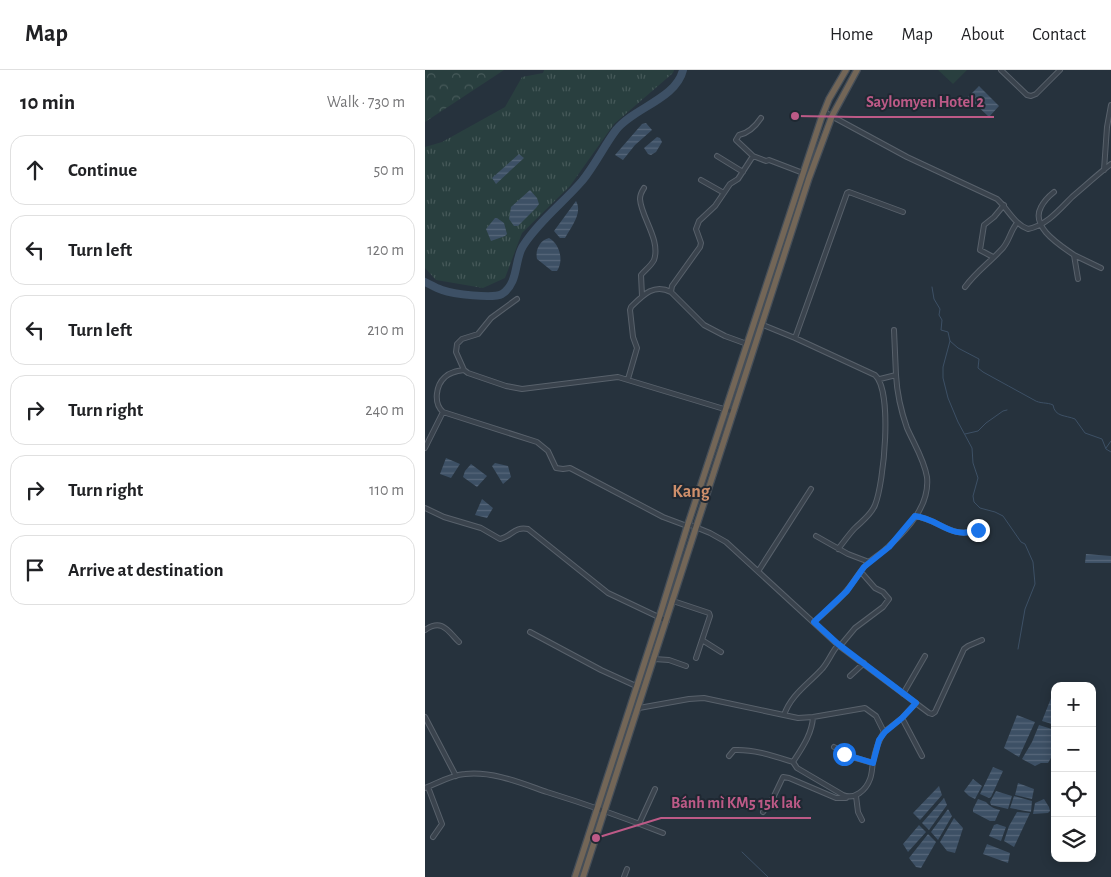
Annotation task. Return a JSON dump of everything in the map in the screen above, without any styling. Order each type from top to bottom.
[{"type":"highway","points":[[575,877],[803,173],[829,99],[847,70]]},
{"type":"highway","points":[[584,877],[667,621],[695,526],[796,221],[832,116],[857,70]]},
{"type":"highway","points":[[788,218],[796,221]]},
{"type":"street","points":[[1001,70],[1027,95],[1031,96],[1036,94],[1060,70]]},
{"type":"street","points":[[1104,170],[1107,127],[1110,122],[1111,104]]},
{"type":"street","points":[[824,112],[907,157],[997,199],[1004,205],[1017,223],[1028,229],[1040,225],[1055,216],[1071,198],[1111,164]]},
{"type":"street","points":[[761,118],[755,127],[747,133],[739,135],[736,140],[753,156],[803,173]]},
{"type":"street","points":[[717,156],[743,172]]},
{"type":"street","points":[[671,292],[672,286],[701,244],[696,229],[697,226],[715,206],[730,184],[738,179],[753,156]]},
{"type":"street","points":[[701,180],[724,193]]},
{"type":"street","points":[[642,296],[641,275],[654,259],[655,251],[649,223],[640,197],[644,188]]},
{"type":"street","points":[[795,338],[844,196],[849,192],[903,212]]},
{"type":"street","points":[[1054,192],[1040,208],[1040,225],[1074,255],[1101,268]]},
{"type":"street","points":[[993,257],[981,250],[984,225],[1004,205]]},
{"type":"street","points":[[965,287],[973,276],[1005,246],[1012,229],[1017,223]]},
{"type":"street","points":[[1074,255],[1078,279]]},
{"type":"street","points":[[628,379],[637,348],[633,337],[630,310],[650,290],[666,289],[704,325],[725,336],[747,344]]},
{"type":"street","points":[[517,299],[491,318],[478,334],[459,341],[456,349],[464,370],[468,373],[522,389],[536,389],[616,377],[734,412]]},
{"type":"street","points":[[763,325],[795,338],[880,379],[885,403],[882,482],[875,506],[838,549]]},
{"type":"street","points":[[814,622],[847,591],[869,562],[889,547],[915,516],[925,498],[927,478],[921,456],[907,427],[897,391],[894,330]]},
{"type":"street","points":[[464,370],[451,373],[445,377],[437,389],[438,406],[443,412],[537,442],[548,451],[556,468],[570,468],[663,517],[695,526],[726,542],[759,570],[839,645],[929,713],[935,712],[965,649],[982,640]]},
{"type":"street","points":[[880,379],[896,375]]},
{"type":"street","points":[[425,448],[443,412]]},
{"type":"street","points":[[759,570],[811,489]]},
{"type":"street","points":[[425,508],[444,517],[481,528],[500,539],[520,528],[529,529],[607,593],[667,621]]},
{"type":"street","points":[[915,516],[931,520],[943,528],[954,532],[969,533],[978,530]]},
{"type":"street","points":[[816,536],[838,549],[869,562]]},
{"type":"street","points":[[784,715],[791,700],[821,670],[833,650],[855,628],[883,607],[889,599],[883,592],[875,588],[861,572]]},
{"type":"street","points":[[673,600],[709,613],[696,658]]},
{"type":"street","points":[[425,630],[435,624],[439,624],[459,642]]},
{"type":"street","points":[[530,632],[601,670],[637,686]]},
{"type":"street","points":[[702,640],[721,652]]},
{"type":"street","points":[[903,694],[925,656]]},
{"type":"street","points":[[654,659],[669,660],[686,666]]},
{"type":"street","points":[[851,676],[864,663]]},
{"type":"street","points":[[639,708],[704,698],[716,699],[798,718],[865,708],[875,716],[885,732]]},
{"type":"street","points":[[763,812],[773,798],[783,777],[836,798],[856,796],[871,778],[879,740],[916,703]]},
{"type":"street","points":[[425,717],[456,776]]},
{"type":"street","points":[[793,762],[801,751],[812,726],[813,717]]},
{"type":"street","points":[[902,718],[922,756]]},
{"type":"street","points":[[834,747],[852,758],[873,763]]},
{"type":"street","points":[[729,756],[734,750],[743,750],[771,755],[793,762],[797,768],[848,797]]},
{"type":"street","points":[[433,837],[442,824],[427,788],[456,776],[478,774],[505,778],[596,808],[663,833]]},
{"type":"street","points":[[639,824],[655,789]]},
{"type":"street","points":[[856,796],[858,812],[862,820]]},
{"type":"street","points":[[624,877],[627,869]]},
{"type":"green space","points":[[425,70],[504,70],[425,122]]},
{"type":"green space","points":[[544,70],[674,70],[673,73],[614,124],[570,186],[522,233],[505,278],[483,288],[436,280],[425,268],[425,147],[442,142],[505,107],[522,77],[543,73]]},
{"type":"green space","points":[[938,70],[967,70],[953,84]]},
{"type":"water","points":[[979,86],[999,106],[989,117],[968,97]]},
{"type":"water","points":[[646,123],[652,130],[635,145],[623,160],[615,155],[642,124]]},
{"type":"water","points":[[657,137],[662,142],[656,152],[651,155],[648,154],[644,148]]},
{"type":"water","points":[[519,154],[524,158],[496,184],[492,178]]},
{"type":"water","points":[[530,190],[537,198],[539,204],[518,226],[514,226],[509,219],[511,207]]},
{"type":"water","points":[[576,201],[578,210],[575,220],[565,238],[560,238],[554,231]]},
{"type":"water","points":[[495,218],[504,223],[507,234],[491,241],[486,229]]},
{"type":"water","points":[[549,238],[556,244],[560,253],[557,271],[552,271],[537,259],[539,246]]},
{"type":"water","points":[[446,458],[460,464],[451,478],[440,474]]},
{"type":"water","points":[[495,463],[508,466],[511,477],[503,484],[492,466]]},
{"type":"water","points":[[471,464],[487,476],[477,487],[463,477]]},
{"type":"water","points":[[482,499],[493,508],[487,518],[475,515]]},
{"type":"water","points":[[1086,554],[1111,556],[1111,563],[1085,563]]},
{"type":"water","points":[[1051,698],[1051,724],[1042,721]]},
{"type":"water","points":[[1017,715],[1035,722],[1019,757],[1004,748]]},
{"type":"water","points":[[1039,725],[1051,729],[1051,758],[1048,763],[1041,763],[1035,766],[1022,759]]},
{"type":"water","points":[[993,767],[1003,771],[989,798],[980,794]]},
{"type":"water","points":[[973,779],[982,786],[975,799],[964,791]]},
{"type":"water","points":[[1018,783],[1034,789],[1032,799],[1015,795]]},
{"type":"water","points":[[939,786],[942,795],[920,820],[913,813]]},
{"type":"water","points":[[996,791],[1012,796],[1008,809],[991,805],[990,802]]},
{"type":"water","points":[[1014,796],[1032,801],[1031,812],[1010,808]]},
{"type":"water","points":[[944,798],[947,805],[929,830],[922,823]]},
{"type":"water","points":[[978,799],[1000,810],[995,821],[990,821],[973,812]]},
{"type":"water","points":[[1044,799],[1050,811],[1048,813],[1033,814],[1035,803]]},
{"type":"water","points":[[948,809],[952,816],[938,840],[931,832]]},
{"type":"water","points":[[1017,812],[1030,813],[1014,847],[1004,841],[1009,826]]},
{"type":"water","points":[[954,818],[963,828],[955,853],[947,851],[940,842]]},
{"type":"water","points":[[919,825],[926,832],[908,852],[903,844]]},
{"type":"water","points":[[994,825],[1006,827],[1001,841],[989,836]]},
{"type":"water","points":[[928,834],[936,842],[921,868],[916,867],[909,858]]},
{"type":"water","points":[[987,844],[1010,853],[1008,863],[983,854]]},
{"type":"waterway","points":[[425,282],[447,292],[482,296],[502,294],[514,278],[520,252],[529,237],[582,181],[607,142],[623,122],[672,89],[679,80],[683,70]]},
{"type":"waterway","points":[[932,287],[934,299],[940,309],[941,330],[948,332],[950,341],[958,348],[979,359],[978,368],[1036,401],[1053,405],[1058,414],[1075,419],[1085,433],[1102,439],[1106,449],[1111,452]]},
{"type":"waterway","points":[[950,341],[943,367],[943,378],[948,398],[972,448],[973,463],[978,478],[973,496],[974,502],[980,508],[1003,516],[1021,542],[1025,544],[1033,562],[1035,584],[1025,609],[1018,649]]},
{"type":"waterway","points":[[965,434],[978,431],[986,423],[1007,410]]},
{"type":"waterway","points":[[1106,448],[1111,441]]},
{"type":"waterway","points":[[742,852],[768,877]]},
{"type":"place","name":"Saylomyen Hotel 2","points":[[795,116]]},
{"type":"place","name":"Bánh mì KM5 15k lak","points":[[596,838]]},
{"type":"district","name":"Kang","points":[[691,492]]},
{"type":"route","points":[[844,754],[873,763],[879,740],[916,703],[838,644],[814,622],[847,591],[864,567],[903,533],[915,516],[931,520],[948,530],[960,533],[978,530]]}]
